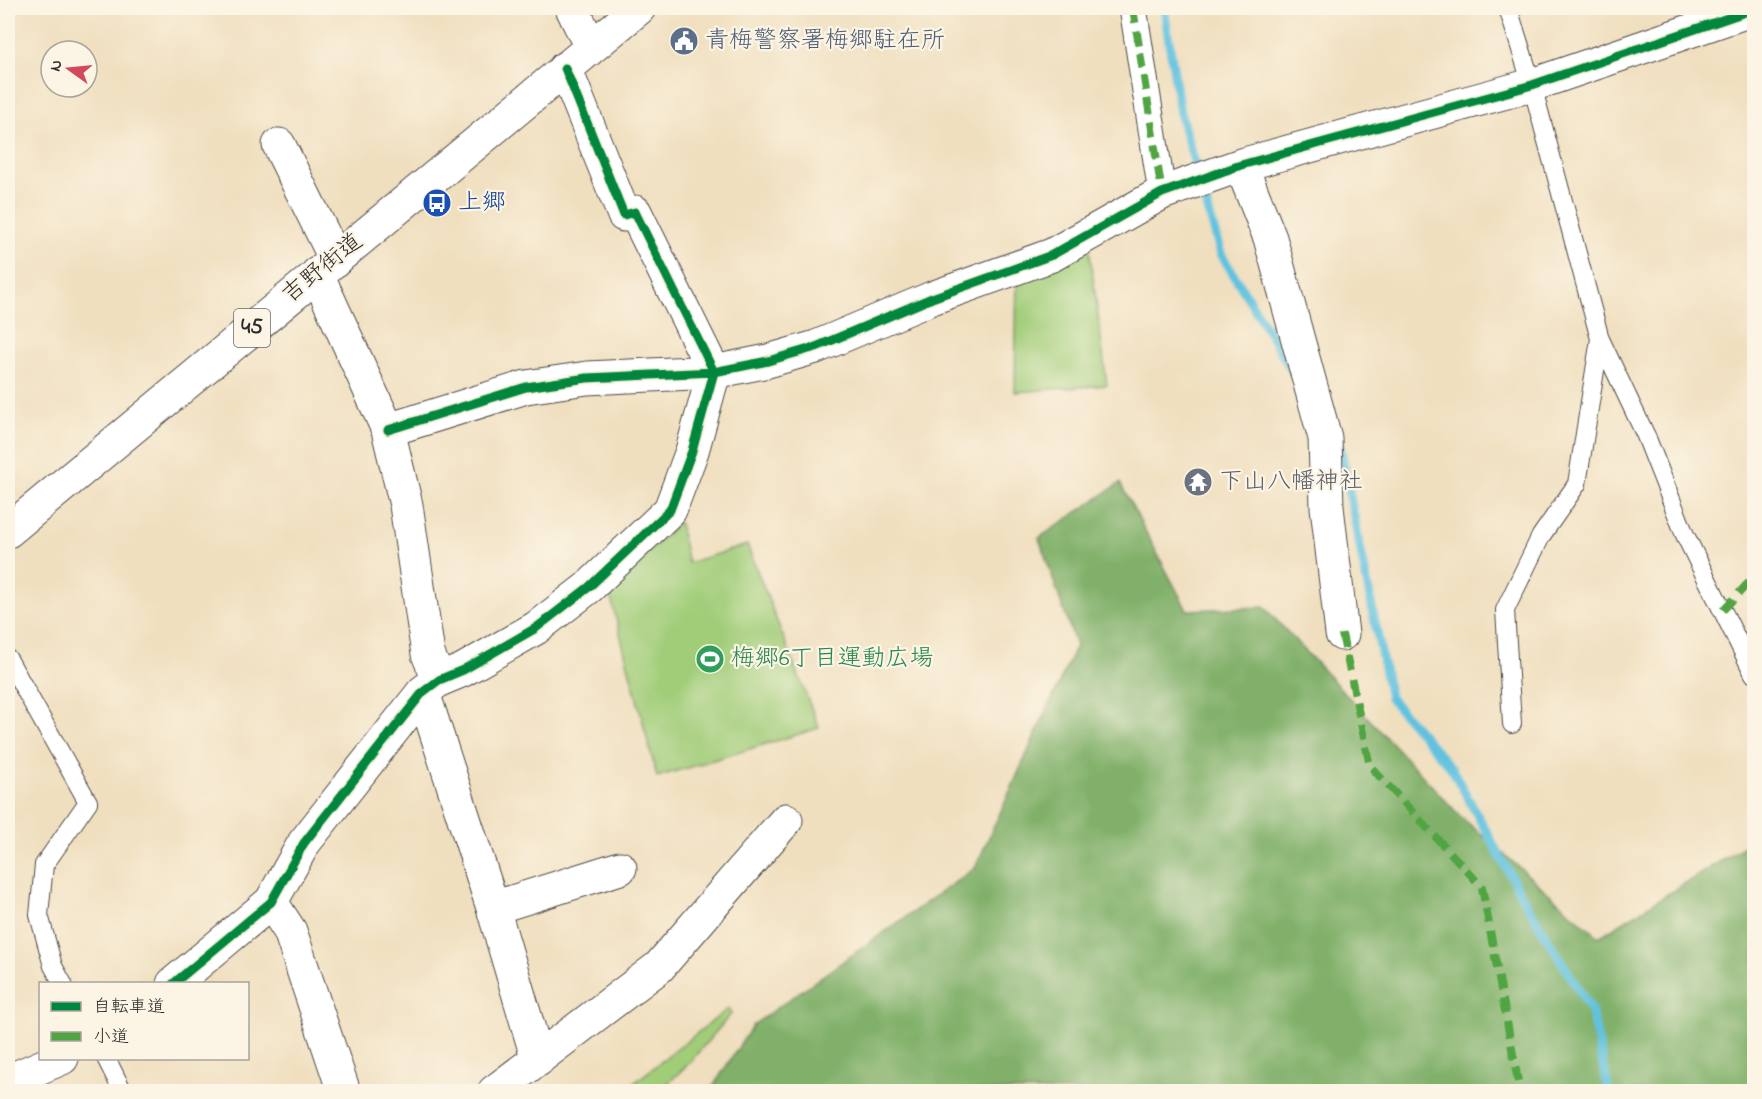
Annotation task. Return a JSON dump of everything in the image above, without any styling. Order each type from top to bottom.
[{"type":"street","points":[[572,8],[591,46]]},
{"type":"street","name":"吉野街道","points":[[8,531],[639,8]]},
{"type":"street","points":[[1133,8],[1162,193]]},
{"type":"street","points":[[388,430],[526,387],[587,378],[714,372],[768,361],[816,347],[932,298],[1052,255],[1162,193],[1241,165],[1532,85],[1755,9]]},
{"type":"street","points":[[175,982],[271,902],[304,843],[431,686],[536,627],[589,587],[670,510],[692,451],[714,372],[635,212],[624,215],[565,68]]},
{"type":"street","points":[[279,145],[388,430],[405,505],[431,686],[538,1060]]},
{"type":"street","points":[[1241,165],[1270,238],[1324,438],[1327,507],[1342,634]]},
{"type":"street","points":[[494,1092],[659,967],[786,820]]},
{"type":"street","points":[[494,908],[620,868]]},
{"type":"street","points":[[271,902],[290,931],[344,1092]]},
{"type":"street","points":[[8,1081],[60,1060]]},
{"type":"lane","points":[[1508,8],[1532,85],[1600,339],[1646,436],[1685,535],[1755,674]]},
{"type":"lane","points":[[1512,724],[1505,610],[1541,536],[1577,484],[1600,339]]},
{"type":"lane","points":[[8,659],[88,802],[44,865],[39,915],[53,966],[62,982]]},
{"type":"lane","points":[[107,1060],[123,1092]]},
{"type":"green space","points":[[1089,246],[1107,385],[1015,392],[1017,276]]},
{"type":"green space","points":[[1120,483],[1187,610],[1264,607],[1460,816],[1599,937],[1754,840],[1754,1091],[710,1091],[753,1025],[975,868],[1076,646],[1039,538]]},
{"type":"green space","name":"梅郷6丁目運動広場","points":[[679,522],[688,563],[747,545],[819,728],[657,777],[609,591]]},
{"type":"green space","points":[[729,1008],[731,1014],[690,1062],[660,1091],[624,1091]]},
{"type":"waterway","points":[[1164,8],[1180,113],[1221,254],[1293,372]]},
{"type":"waterway","points":[[1338,445],[1390,698],[1452,769],[1524,900],[1591,1010],[1609,1092]]},
{"type":"marked path","points":[[1133,8],[1162,193]]},
{"type":"marked path","points":[[1723,610],[1754,577]]},
{"type":"marked path","points":[[1342,634],[1370,766],[1482,887],[1520,1092]]},
{"type":"cycle path","points":[[388,430],[526,387],[587,378],[714,372],[768,361],[816,347],[932,298],[1052,255],[1162,193],[1241,165],[1532,85],[1754,9]]},
{"type":"cycle path","points":[[175,982],[271,902],[304,843],[423,692],[439,680],[463,670],[536,628],[589,587],[670,510],[692,451],[714,372],[635,212],[624,215],[565,68]]},
{"type":"place","name":"青梅警察署梅郷駐在所","points":[[684,41]]},
{"type":"place","name":"上郷","points":[[437,203]]},
{"type":"place","name":"下山八幡神社","points":[[1198,482]]},
{"type":"place","name":"梅郷6丁目運動広場","points":[[710,659]]}]
